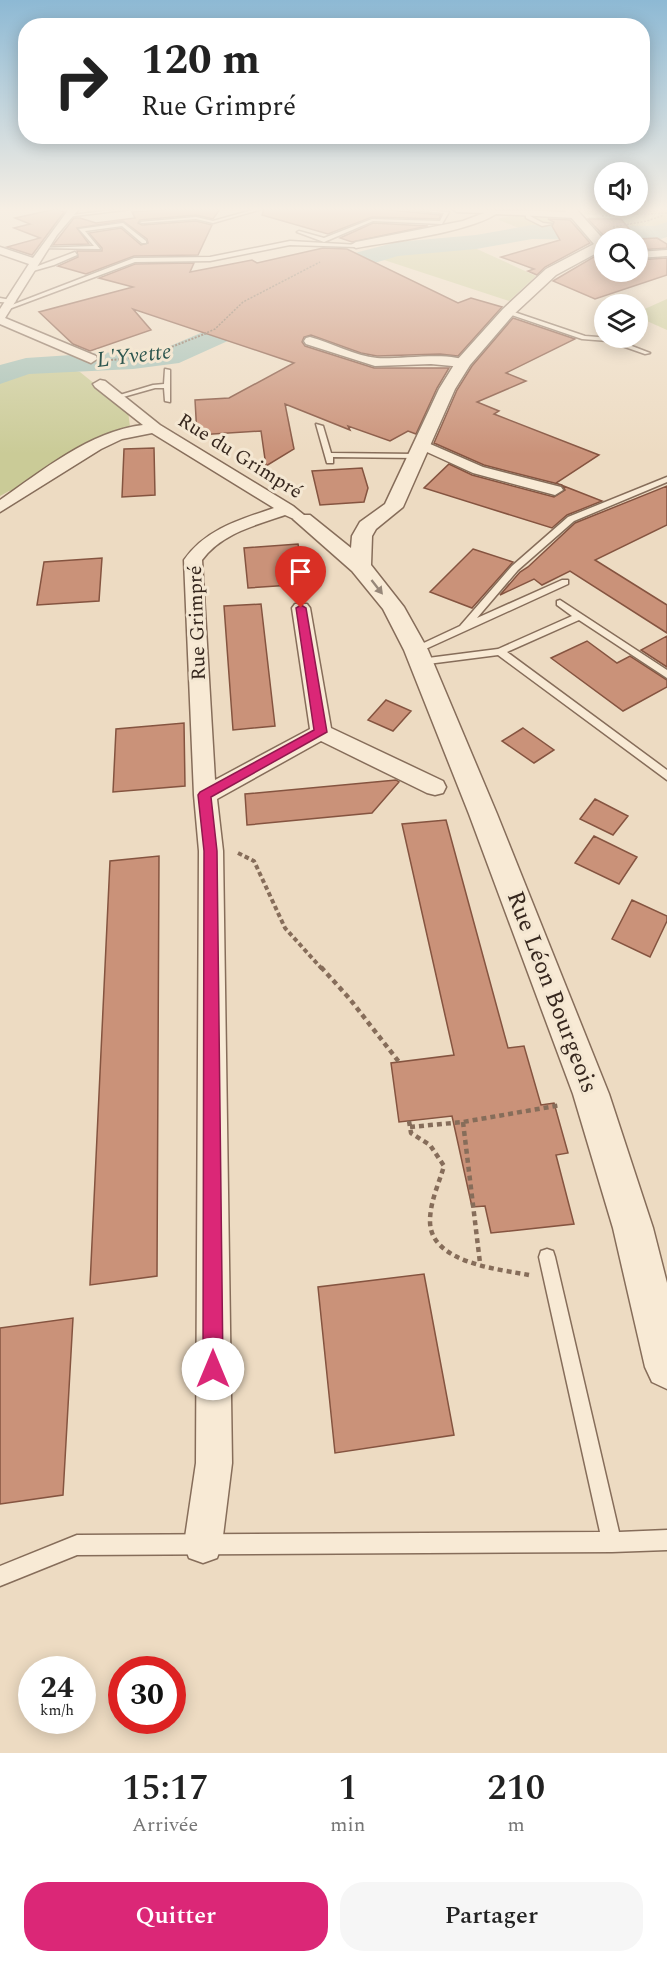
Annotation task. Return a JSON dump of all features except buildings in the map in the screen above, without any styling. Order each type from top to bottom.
[{"type":"street","points":[[17,291],[4,309],[91,359]]},
{"type":"street","points":[[331,541],[370,535],[395,521],[397,515],[393,507],[447,388],[463,363],[508,312],[531,291]]},
{"type":"street","points":[[310,341],[375,362],[430,360],[463,363]]},
{"type":"street","name":"Rue du Grimpré","points":[[100,384],[156,428],[295,514]]},
{"type":"street","points":[[0,507],[76,457],[130,430],[156,428]]},
{"type":"street","points":[[418,450],[478,470],[555,490]]},
{"type":"street","points":[[295,514],[370,535]]},
{"type":"street","name":"Rue Léon Bourgeois","points":[[295,514],[360,566],[393,607],[414,646],[483,814],[593,1099],[633,1228],[667,1367]]},
{"type":"street","name":"Rue Grimpré","points":[[203,1544],[214,1463],[211,851],[205,795],[193,560],[200,549],[217,535],[295,514]]},
{"type":"street","points":[[360,566],[370,535]]},
{"type":"street","name":"Rue Léon Bourgeois","points":[[370,535],[378,544],[378,551],[385,569],[399,588],[414,646]]},
{"type":"street","points":[[301,608],[321,732]]},
{"type":"street","points":[[205,795],[321,732]]},
{"type":"street","points":[[321,732],[435,787]]},
{"type":"lane","points":[[4,309],[52,291]]},
{"type":"lane","points":[[508,312],[584,338],[609,339],[647,353]]},
{"type":"lane","points":[[167,370],[168,401]]},
{"type":"lane","points":[[116,397],[155,386],[167,386]]},
{"type":"lane","points":[[319,426],[329,458],[418,450]]},
{"type":"lane","points":[[463,627],[515,568],[571,519],[667,479]]},
{"type":"lane","points":[[414,646],[565,582]]},
{"type":"lane","points":[[560,603],[667,675]]},
{"type":"lane","points":[[414,646],[500,652],[579,616]]},
{"type":"lane","points":[[500,652],[667,776]]},
{"type":"lane","points":[[547,1257],[612,1542]]},
{"type":"lane","points":[[0,1576],[77,1545],[612,1542],[667,1539]]},
{"type":"path","points":[[91,359],[128,360],[146,357],[199,337],[215,329],[243,302],[264,291]]},
{"type":"path","points":[[211,851],[240,853],[254,861],[285,928],[349,998],[399,1062]]},
{"type":"path","points":[[552,1281],[454,1257],[438,1245],[430,1223],[444,1166],[430,1145],[411,1133],[410,1124],[463,1122],[593,1099]]},
{"type":"path","points":[[463,1122],[480,1263]]},
{"type":"green space","points":[[478,291],[520,291],[509,301]]},
{"type":"green space","points":[[667,299],[667,330],[648,321],[648,308]]},
{"type":"green space","points":[[59,367],[80,372],[128,411],[130,427],[14,492],[9,491],[0,496],[0,378],[28,369]]},
{"type":"waterway","name":"L'Yvette","points":[[0,375],[26,366],[169,357],[232,329],[243,311],[252,305],[345,291]]},
{"type":"route","points":[[213,1369],[211,851],[205,795],[321,732],[301,608]]}]
